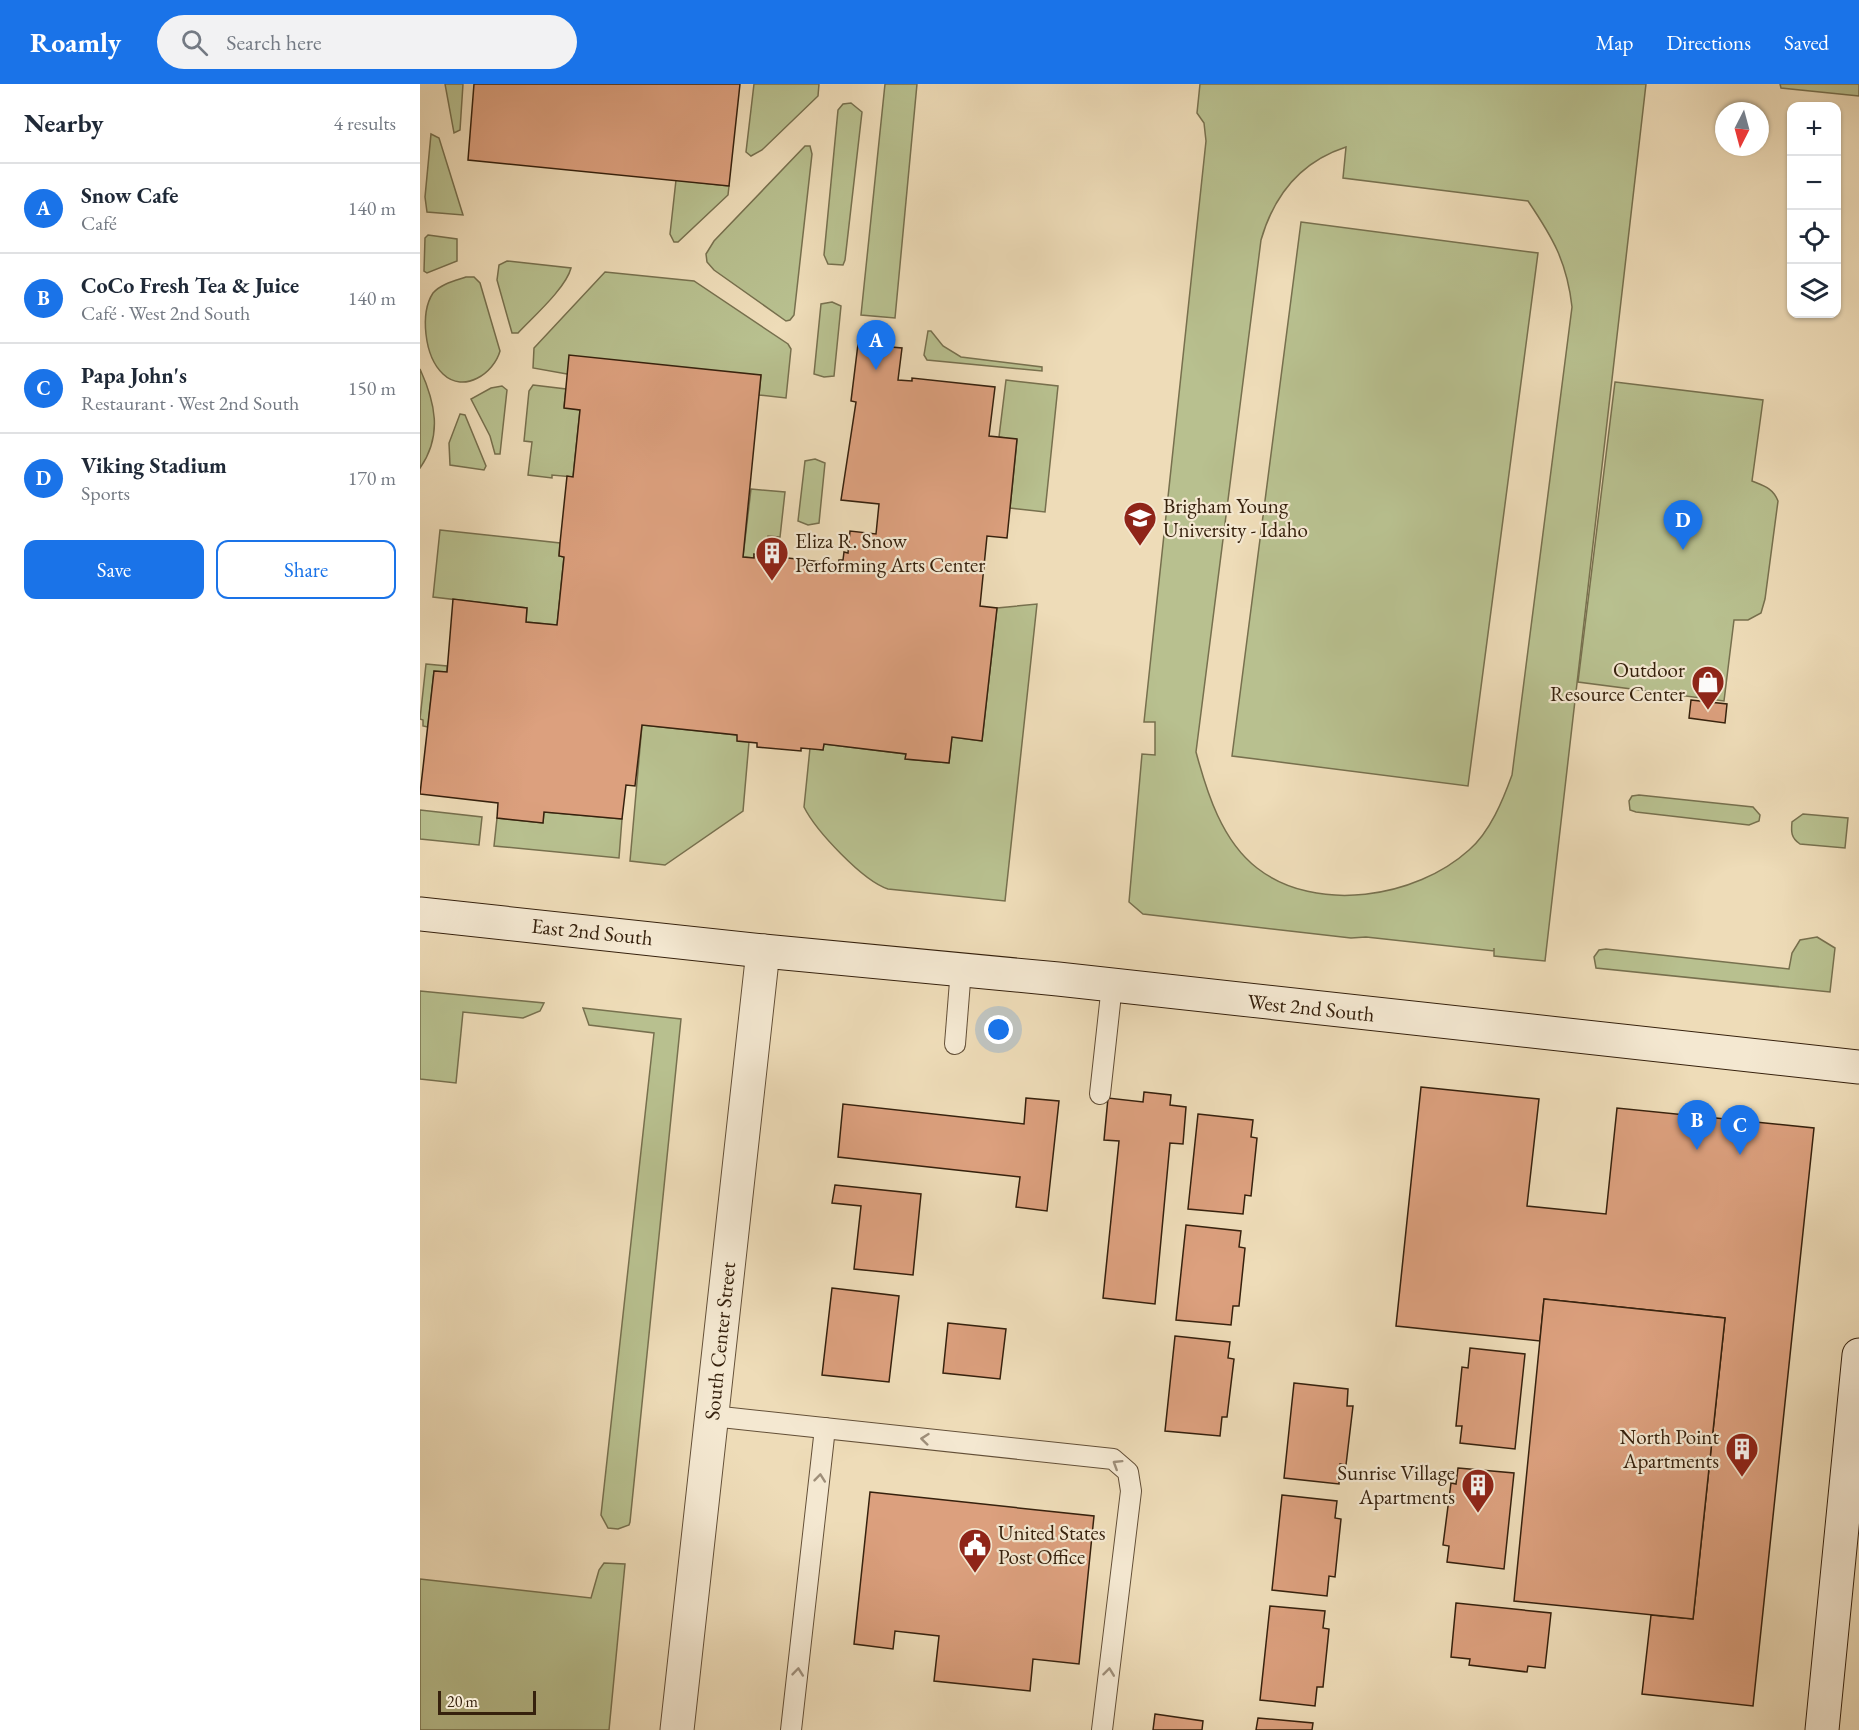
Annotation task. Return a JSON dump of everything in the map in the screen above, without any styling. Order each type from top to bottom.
[{"type":"street","name":"East 2nd South","points":[[420,914],[763,951]]},
{"type":"street","name":"West 2nd South","points":[[763,951],[961,969],[1859,1067]]},
{"type":"street","name":"South Center Street","points":[[677,1730],[763,951]]},
{"type":"street","points":[[1822,1730],[1859,1355]]},
{"type":"lane","points":[[955,1044],[961,969]]},
{"type":"lane","points":[[1100,1094],[1112,985]]},
{"type":"lane","points":[[712,1416],[1113,1459],[1128,1472],[1131,1491],[1102,1730]]},
{"type":"lane","points":[[791,1730],[825,1428]]},
{"type":"green space","points":[[445,84],[463,84],[460,130],[454,133]]},
{"type":"green space","points":[[754,84],[819,84],[818,96],[762,150],[751,156],[746,152]]},
{"type":"green space","points":[[885,84],[917,84],[895,318],[861,315]]},
{"type":"green space","points":[[1200,84],[1646,84],[1545,961],[1494,956],[1494,951],[1366,937],[1351,938],[1143,914],[1129,902],[1142,754],[1155,755],[1155,722],[1144,722],[1206,141],[1204,123],[1197,113]],"holes":[[[1346,147],[1343,178],[1528,201],[1558,251],[1567,277],[1572,307],[1512,775],[1504,795],[1495,815],[1477,843],[1447,866],[1422,880],[1394,889],[1365,894],[1336,895],[1308,891],[1281,882],[1257,868],[1245,857],[1225,830],[1205,784],[1196,752],[1261,240],[1273,209],[1291,182],[1315,162]]]},
{"type":"green space","points":[[1780,84],[1859,84],[1859,96],[1781,88]]},
{"type":"green space","points":[[851,103],[862,112],[845,260],[843,265],[828,264],[824,255],[838,110],[843,104]]},
{"type":"green space","points":[[431,134],[439,138],[463,215],[427,212],[425,197]]},
{"type":"green space","points":[[805,146],[810,146],[812,154],[794,315],[786,321],[714,270],[707,262],[706,254],[714,241]]},
{"type":"green space","points":[[676,180],[729,186],[728,195],[678,242],[674,242],[670,234]]},
{"type":"green space","points":[[1301,222],[1538,253],[1468,786],[1232,756]]},
{"type":"green space","points":[[428,235],[457,239],[457,261],[427,273],[424,271],[425,238]]},
{"type":"green space","points":[[507,261],[571,268],[556,293],[518,333],[512,333],[497,280],[499,265]]},
{"type":"green space","points":[[605,272],[694,281],[788,344],[791,349],[786,398],[759,395],[761,375],[567,374],[533,368],[534,348]]},
{"type":"green space","points":[[466,277],[474,277],[480,283],[500,351],[492,367],[485,373],[469,381],[460,382],[451,380],[437,366],[428,346],[425,323],[426,312],[433,293],[444,285]]},
{"type":"green space","points":[[832,302],[841,306],[834,376],[824,377],[814,374],[821,304]]},
{"type":"green space","points":[[928,331],[931,331],[943,346],[961,357],[1042,367],[1042,371],[927,360],[924,355]]},
{"type":"green space","points":[[420,369],[433,406],[434,431],[432,443],[420,468]]},
{"type":"green space","points":[[1006,380],[1058,386],[1045,512],[1010,508],[1017,440],[999,437]]},
{"type":"green space","points":[[1615,382],[1763,400],[1752,481],[1771,490],[1778,501],[1765,599],[1761,613],[1748,620],[1734,620],[1724,701],[1578,682]]},
{"type":"green space","points":[[533,385],[566,389],[564,407],[580,410],[573,477],[552,475],[552,478],[528,475],[532,442],[524,441],[529,391]]},
{"type":"green space","points":[[502,386],[507,390],[500,454],[495,454],[490,436],[471,399],[491,388]]},
{"type":"green space","points":[[460,414],[465,415],[486,466],[484,470],[450,465],[449,443]]},
{"type":"green space","points":[[815,459],[825,463],[819,523],[808,525],[798,521],[805,461]]},
{"type":"green space","points":[[751,489],[785,492],[780,537],[768,536],[766,550],[780,552],[780,557],[754,554],[754,558],[743,557]]},
{"type":"green space","points":[[440,530],[560,543],[559,556],[564,557],[557,625],[526,622],[527,608],[433,597]]},
{"type":"green space","points":[[1037,604],[1005,901],[888,889],[878,884],[841,854],[819,829],[804,807],[810,748],[823,750],[824,744],[906,754],[906,759],[949,763],[952,737],[982,741],[997,608]]},
{"type":"green space","points":[[426,664],[447,666],[447,672],[434,671],[428,727],[423,726],[423,720],[420,719]]},
{"type":"green space","points":[[642,725],[737,735],[749,742],[743,811],[665,865],[630,861]]},
{"type":"green space","points":[[1632,796],[1753,807],[1760,815],[1759,821],[1749,825],[1630,810],[1629,801]]},
{"type":"green space","points":[[420,810],[482,817],[479,845],[420,839]]},
{"type":"green space","points":[[544,812],[622,819],[619,858],[494,846],[497,818],[543,823]]},
{"type":"green space","points":[[1803,814],[1848,818],[1845,848],[1797,842],[1792,834],[1792,822]]},
{"type":"green space","points":[[1817,937],[1835,948],[1830,992],[1596,968],[1594,957],[1599,950],[1606,949],[1789,969],[1792,953],[1800,940]]},
{"type":"green space","points":[[420,991],[544,1003],[540,1011],[523,1018],[463,1012],[456,1083],[420,1079]]},
{"type":"green space","points":[[583,1008],[681,1019],[630,1522],[629,1525],[618,1529],[608,1528],[601,1515],[654,1033],[589,1025]]},
{"type":"green space","points":[[604,1563],[625,1564],[609,1730],[420,1730],[420,1579],[591,1598],[599,1570]]},
{"type":"building","points":[[474,84],[740,84],[729,186],[468,160]]},
{"type":"building","name":"Eliza R. Snow Performing Arts Center","points":[[858,344],[902,348],[898,380],[912,381],[912,378],[995,387],[989,436],[1017,439],[1007,538],[987,536],[980,606],[997,608],[982,741],[952,737],[949,763],[905,759],[906,754],[824,744],[823,750],[801,748],[801,751],[757,747],[757,743],[737,741],[737,735],[642,725],[635,786],[626,785],[622,819],[544,812],[543,823],[497,818],[498,803],[420,794],[434,671],[447,672],[453,599],[527,608],[526,622],[557,625],[564,557],[559,556],[567,476],[573,477],[580,410],[564,408],[569,355],[761,375],[743,557],[754,558],[754,554],[839,564],[839,560],[843,560],[844,552],[848,553],[850,531],[876,534],[879,504],[841,500],[856,402],[851,401]]},
{"type":"building","name":"Outdoor Resource Center","points":[[1691,700],[1727,704],[1725,723],[1689,718]]},
{"type":"building","name":"North Point Apartments","points":[[1421,1087],[1539,1099],[1527,1206],[1606,1214],[1617,1108],[1814,1128],[1753,1706],[1642,1694],[1651,1615],[1693,1619],[1725,1318],[1544,1299],[1540,1341],[1396,1326]]},
{"type":"building","points":[[1144,1092],[1171,1095],[1170,1105],[1186,1107],[1183,1144],[1170,1143],[1155,1304],[1103,1298],[1119,1141],[1104,1140],[1108,1098],[1143,1102]]},
{"type":"building","points":[[1026,1098],[1059,1101],[1047,1211],[1016,1207],[1020,1177],[838,1157],[843,1104],[1024,1124]]},
{"type":"building","points":[[1198,1114],[1253,1120],[1251,1137],[1257,1138],[1251,1196],[1245,1195],[1243,1214],[1188,1209]]},
{"type":"building","points":[[835,1185],[921,1194],[913,1275],[854,1269],[861,1206],[832,1203]]},
{"type":"building","points":[[1186,1225],[1241,1231],[1239,1247],[1245,1248],[1239,1306],[1233,1306],[1231,1325],[1176,1320]]},
{"type":"building","points":[[832,1288],[899,1296],[889,1382],[822,1375]]},
{"type":"building","points":[[1544,1299],[1725,1318],[1693,1619],[1514,1601]]},
{"type":"building","points":[[948,1323],[1006,1329],[1000,1379],[943,1373]]},
{"type":"building","points":[[1175,1336],[1230,1342],[1228,1358],[1234,1359],[1227,1417],[1222,1417],[1220,1436],[1165,1431]]},
{"type":"building","name":"Sunrise Village Apartments","points":[[1470,1348],[1525,1354],[1515,1449],[1460,1443],[1462,1426],[1456,1426],[1462,1367],[1468,1368]]},
{"type":"building","name":"Sunrise Village Apartments","points":[[1294,1383],[1348,1389],[1347,1406],[1353,1406],[1346,1465],[1340,1464],[1339,1484],[1284,1478]]},
{"type":"building","name":"Sunrise Village Apartments","points":[[1458,1468],[1514,1473],[1504,1569],[1447,1562],[1449,1546],[1443,1545],[1451,1483],[1456,1484]]},
{"type":"building","name":"United States Post Office","points":[[870,1492],[1094,1516],[1079,1664],[1033,1659],[1030,1691],[934,1681],[939,1636],[895,1631],[893,1649],[854,1644]]},
{"type":"building","name":"Sunrise Village Apartments","points":[[1282,1495],[1337,1501],[1335,1518],[1341,1519],[1335,1577],[1329,1576],[1327,1596],[1272,1590]]},
{"type":"building","points":[[1456,1603],[1551,1613],[1545,1668],[1528,1666],[1527,1672],[1469,1665],[1470,1659],[1451,1657]]},
{"type":"building","points":[[1270,1606],[1325,1611],[1323,1628],[1329,1629],[1323,1687],[1317,1687],[1315,1706],[1260,1700]]},
{"type":"building","points":[[1155,1714],[1203,1721],[1202,1730],[1153,1730]]},
{"type":"building","points":[[1258,1718],[1313,1723],[1312,1730],[1256,1730]]},
{"type":"place","name":"Snow Cafe","points":[[876,370]]},
{"type":"place","name":"Brigham Young University - Idaho","points":[[1140,547]]},
{"type":"place","name":"Viking Stadium","points":[[1683,550]]},
{"type":"place","name":"Eliza R. Snow Performing Arts Center","points":[[772,582]]},
{"type":"place","name":"Outdoor Resource Center","points":[[1708,711]]},
{"type":"place","name":"CoCo Fresh Tea & Juice","points":[[1697,1150]]},
{"type":"place","name":"Papa John's","points":[[1740,1155]]},
{"type":"place","name":"North Point Apartments","points":[[1742,1478]]},
{"type":"place","name":"Sunrise Village Apartments","points":[[1478,1514]]},
{"type":"place","name":"United States Post Office","points":[[975,1574]]}]
